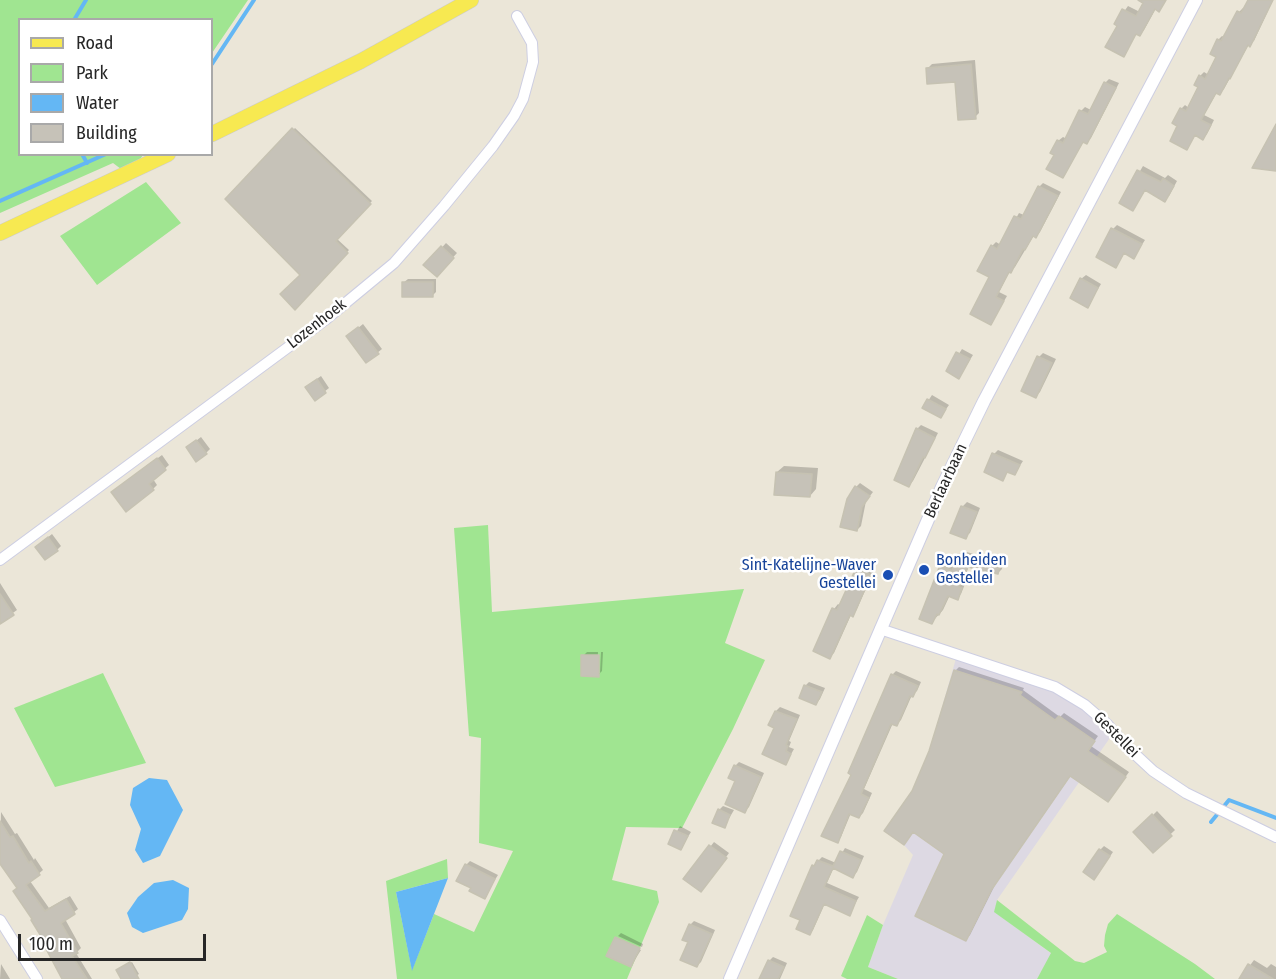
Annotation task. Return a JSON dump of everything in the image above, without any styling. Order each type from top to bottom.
[{"type":"main road","points":[[213,134],[361,61],[471,0]]},
{"type":"main road","points":[[0,233],[164,156]]},
{"type":"street","name":"Berlaarbaan","points":[[730,979],[942,487],[984,401],[1196,0]]},
{"type":"street","name":"Lozenhoek","points":[[0,560],[325,320],[394,263],[493,146],[523,99],[533,62],[531,43],[517,16]]},
{"type":"street","name":"Gestellei","points":[[880,630],[1055,687],[1085,705],[1153,771],[1186,793],[1276,837]]},
{"type":"street","points":[[0,920],[37,979]]},
{"type":"shaded area","points":[[957,655],[1055,687],[1114,732],[997,900],[995,912],[1052,954],[1037,979],[898,979],[868,967],[913,855],[904,845],[884,831],[912,791],[930,749]]},
{"type":"green space","points":[[0,0],[248,0],[213,52],[213,18],[18,18],[18,156],[142,156],[129,175],[113,163],[0,213]]},
{"type":"green space","points":[[146,182],[181,223],[97,285],[60,236]]},
{"type":"green space","points":[[488,525],[492,612],[744,589],[725,643],[765,660],[733,729],[682,828],[626,827],[612,880],[657,891],[659,902],[627,979],[397,979],[386,881],[447,859],[448,878],[396,892],[412,970],[434,914],[474,932],[513,851],[479,843],[481,738],[469,736],[454,528]]},
{"type":"green space","points":[[103,673],[146,763],[55,787],[14,708]]},
{"type":"green space","points":[[997,900],[1075,961],[1084,963],[1107,952],[1104,946],[1105,935],[1108,924],[1117,914],[1215,979],[1037,979],[1051,953],[994,912]]},
{"type":"green space","points":[[867,915],[883,925],[868,967],[898,979],[847,979],[841,976]]},
{"type":"water","points":[[149,778],[167,780],[183,810],[160,856],[143,863],[135,850],[141,829],[130,805],[133,788]]},
{"type":"water","points":[[448,878],[434,914],[412,971],[396,892]]},
{"type":"water","points":[[173,880],[189,888],[188,909],[182,920],[143,933],[132,927],[127,913],[138,897],[154,883]]},
{"type":"building","points":[[1138,0],[1166,0],[1159,12],[1155,9],[1140,36],[1136,34],[1124,57],[1105,47],[1117,26],[1114,24],[1122,9],[1136,16],[1143,3]]},
{"type":"building","points":[[1248,0],[1273,0],[1250,47],[1248,45],[1220,95],[1216,93],[1201,120],[1211,125],[1203,140],[1195,135],[1187,150],[1170,141],[1177,126],[1172,123],[1180,108],[1186,111],[1198,87],[1194,85],[1199,75],[1205,79],[1216,57],[1210,54],[1217,39],[1221,41],[1237,11],[1241,13]]},
{"type":"building","points":[[971,64],[976,119],[958,120],[955,82],[927,84],[926,68]]},
{"type":"building","points":[[1104,82],[1116,88],[1087,144],[1083,142],[1063,178],[1046,169],[1054,155],[1050,153],[1057,140],[1063,143],[1079,110],[1088,114]]},
{"type":"building","points":[[1276,124],[1276,171],[1252,168]]},
{"type":"building","points":[[292,128],[371,204],[336,241],[348,253],[295,310],[280,294],[300,275],[225,199]]},
{"type":"building","points":[[1137,170],[1161,182],[1163,178],[1174,186],[1165,202],[1145,190],[1133,211],[1119,203]]},
{"type":"building","points":[[1038,186],[1058,196],[1036,238],[1033,236],[1025,250],[1023,249],[996,297],[1004,301],[991,325],[970,314],[989,277],[977,271],[991,245],[997,249],[1014,216],[1021,219]]},
{"type":"building","points":[[1111,228],[1142,244],[1134,259],[1124,253],[1116,268],[1096,257]]},
{"type":"building","points":[[441,246],[454,258],[437,277],[423,265]]},
{"type":"building","points":[[1080,278],[1098,288],[1088,308],[1070,298]]},
{"type":"building","points":[[402,282],[433,282],[433,297],[402,297]]},
{"type":"building","points":[[358,327],[379,354],[366,363],[346,336]]},
{"type":"building","points":[[956,352],[970,359],[959,379],[946,371]]},
{"type":"building","points":[[1037,356],[1052,363],[1036,398],[1021,391]]},
{"type":"building","points":[[317,379],[326,393],[315,401],[305,387]]},
{"type":"building","points":[[927,399],[946,409],[941,418],[922,408]]},
{"type":"building","points":[[916,428],[935,438],[909,487],[894,480]]},
{"type":"building","points":[[196,440],[207,454],[196,462],[186,447]]},
{"type":"building","points":[[992,453],[1020,465],[1015,475],[1007,472],[1003,481],[984,472]]},
{"type":"building","points":[[157,458],[166,470],[149,484],[154,490],[126,512],[111,492]]},
{"type":"building","points":[[776,472],[812,474],[810,497],[774,495]]},
{"type":"building","points":[[855,486],[870,496],[862,507],[857,531],[840,527],[847,499]]},
{"type":"building","points":[[961,506],[977,512],[966,539],[950,533]]},
{"type":"building","points":[[48,537],[58,551],[45,560],[35,547]]},
{"type":"building","points":[[958,554],[1000,566],[998,574],[968,567],[959,587],[962,588],[958,600],[948,596],[932,624],[919,619],[940,565],[952,571]]},
{"type":"building","points":[[856,568],[871,575],[853,617],[850,615],[830,659],[813,651],[832,608],[837,610]]},
{"type":"building","points":[[0,594],[14,615],[0,624]]},
{"type":"building","points":[[581,655],[599,655],[599,677],[581,676]]},
{"type":"building","points":[[954,670],[1022,692],[1020,695],[1055,720],[1059,716],[1095,741],[1088,751],[1126,777],[1108,802],[1070,776],[992,889],[966,941],[915,916],[944,854],[913,832],[904,845],[884,831],[912,791],[929,751]]},
{"type":"building","points":[[891,674],[918,686],[913,697],[910,696],[897,726],[891,724],[861,794],[869,798],[859,818],[849,814],[838,843],[821,836],[851,775],[848,773]]},
{"type":"building","points":[[804,685],[822,692],[816,705],[799,698]]},
{"type":"building","points":[[775,711],[797,719],[786,745],[788,746],[786,751],[791,754],[786,765],[762,754],[774,728],[768,725]]},
{"type":"building","points":[[734,765],[761,777],[745,813],[725,804],[735,781],[728,778]]},
{"type":"building","points":[[718,809],[730,815],[725,828],[712,823]]},
{"type":"building","points":[[1152,814],[1172,836],[1153,853],[1133,832]]},
{"type":"building","points":[[0,821],[40,875],[26,885],[45,911],[66,899],[75,914],[61,923],[78,953],[72,956],[87,979],[62,979],[32,919],[13,891],[17,888],[0,864]]},
{"type":"building","points":[[674,830],[688,836],[681,850],[668,844]]},
{"type":"building","points":[[709,845],[727,858],[701,892],[683,879]]},
{"type":"building","points":[[1099,849],[1110,856],[1094,880],[1083,872]]},
{"type":"building","points":[[840,851],[861,860],[853,878],[833,868],[824,887],[856,901],[850,916],[824,904],[810,935],[796,929],[800,920],[790,916],[812,865],[814,866],[817,860],[833,866]]},
{"type":"building","points":[[465,864],[495,879],[485,899],[469,891],[471,888],[456,881]]},
{"type":"building","points":[[689,924],[712,934],[697,967],[680,960],[688,942],[682,940]]},
{"type":"building","points":[[615,937],[640,948],[631,967],[606,956]]},
{"type":"building","points":[[768,960],[784,967],[778,979],[759,979]]},
{"type":"building","points":[[130,962],[139,979],[121,979],[116,970]]},
{"type":"building","points":[[1248,964],[1273,979],[1239,979]]},
{"type":"waterway","points":[[75,18],[86,0]]},
{"type":"waterway","points":[[213,62],[254,0]]},
{"type":"waterway","points":[[83,156],[87,163]]},
{"type":"waterway","points":[[0,201],[101,156]]},
{"type":"waterway","points":[[1211,822],[1229,800],[1276,818]]},
{"type":"place","name":"Bonheiden Gestellei","points":[[924,570]]},
{"type":"place","name":"Sint-Katelijne-Waver Gestellei","points":[[888,575]]}]
